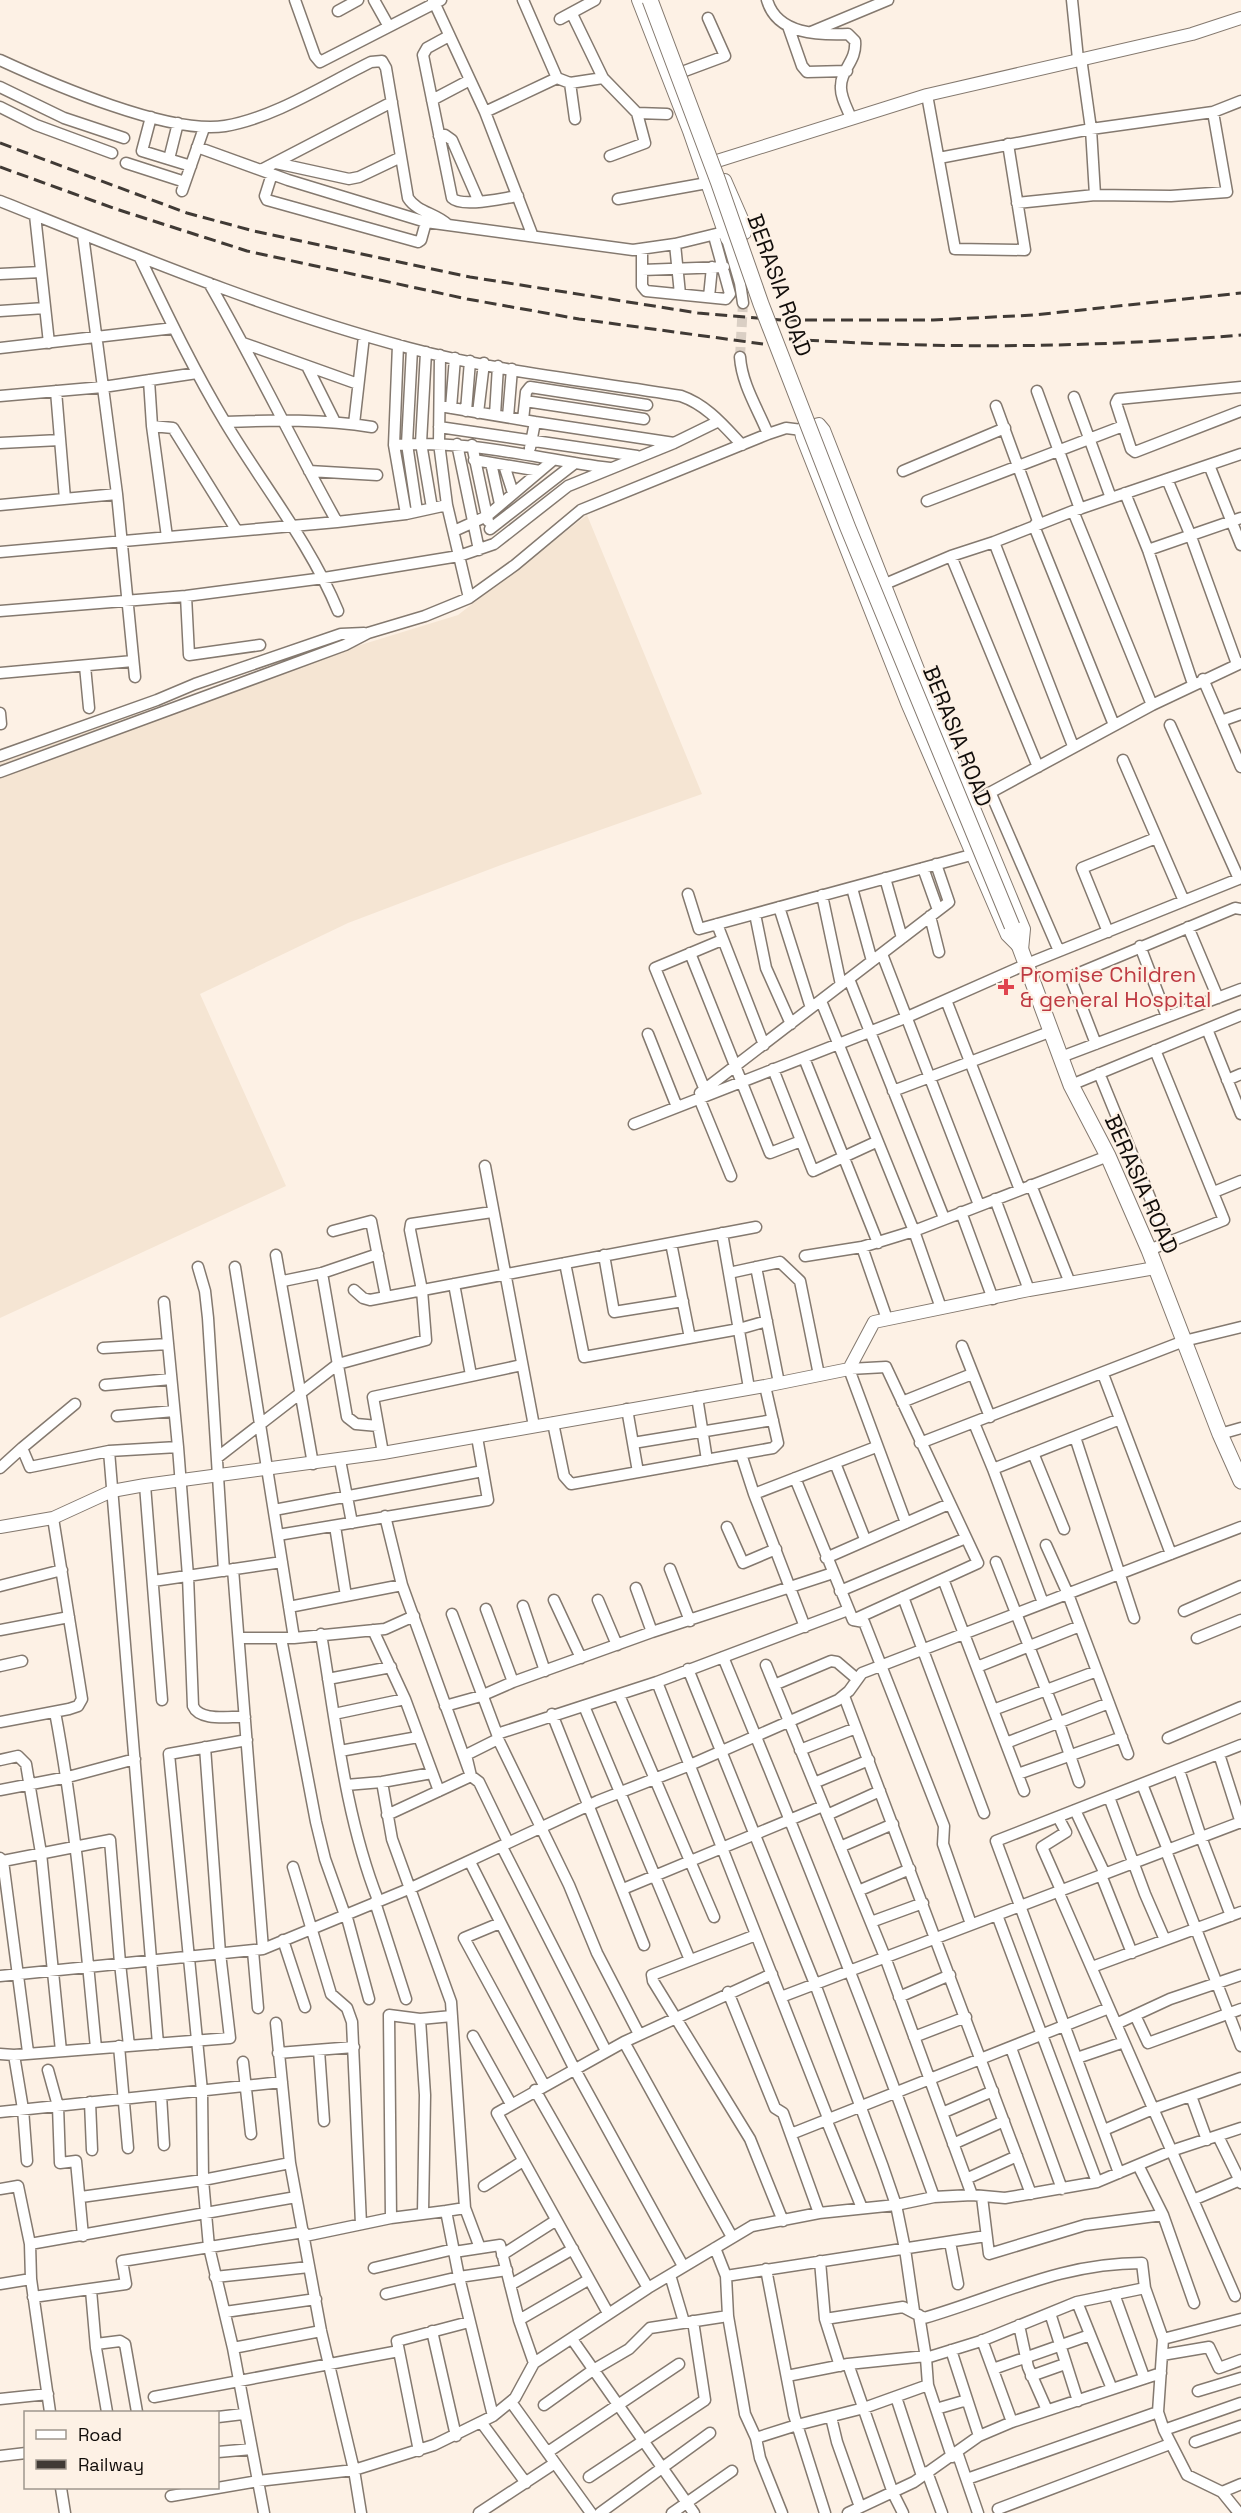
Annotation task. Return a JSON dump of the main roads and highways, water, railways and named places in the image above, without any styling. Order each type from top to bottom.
[{"type":"main road","name":"BERASIA ROAD","points":[[650,0],[715,171],[759,297],[848,528],[1025,957],[1071,1085],[1108,1156],[1149,1250],[1220,1434],[1239,1474]]},
{"type":"tunnel","points":[[740,357],[743,303]]},
{"type":"railway","points":[[0,143],[187,213],[254,231],[470,277],[698,313],[781,320],[933,320],[1034,315],[1241,293]]},
{"type":"railway","points":[[0,167],[116,209],[247,251],[467,299],[579,319],[763,344]]},
{"type":"railway","points":[[789,339],[1015,346],[1128,343],[1241,335]]},
{"type":"place","name":"Promise Children & general Hospital","points":[[1006,987]]}]
